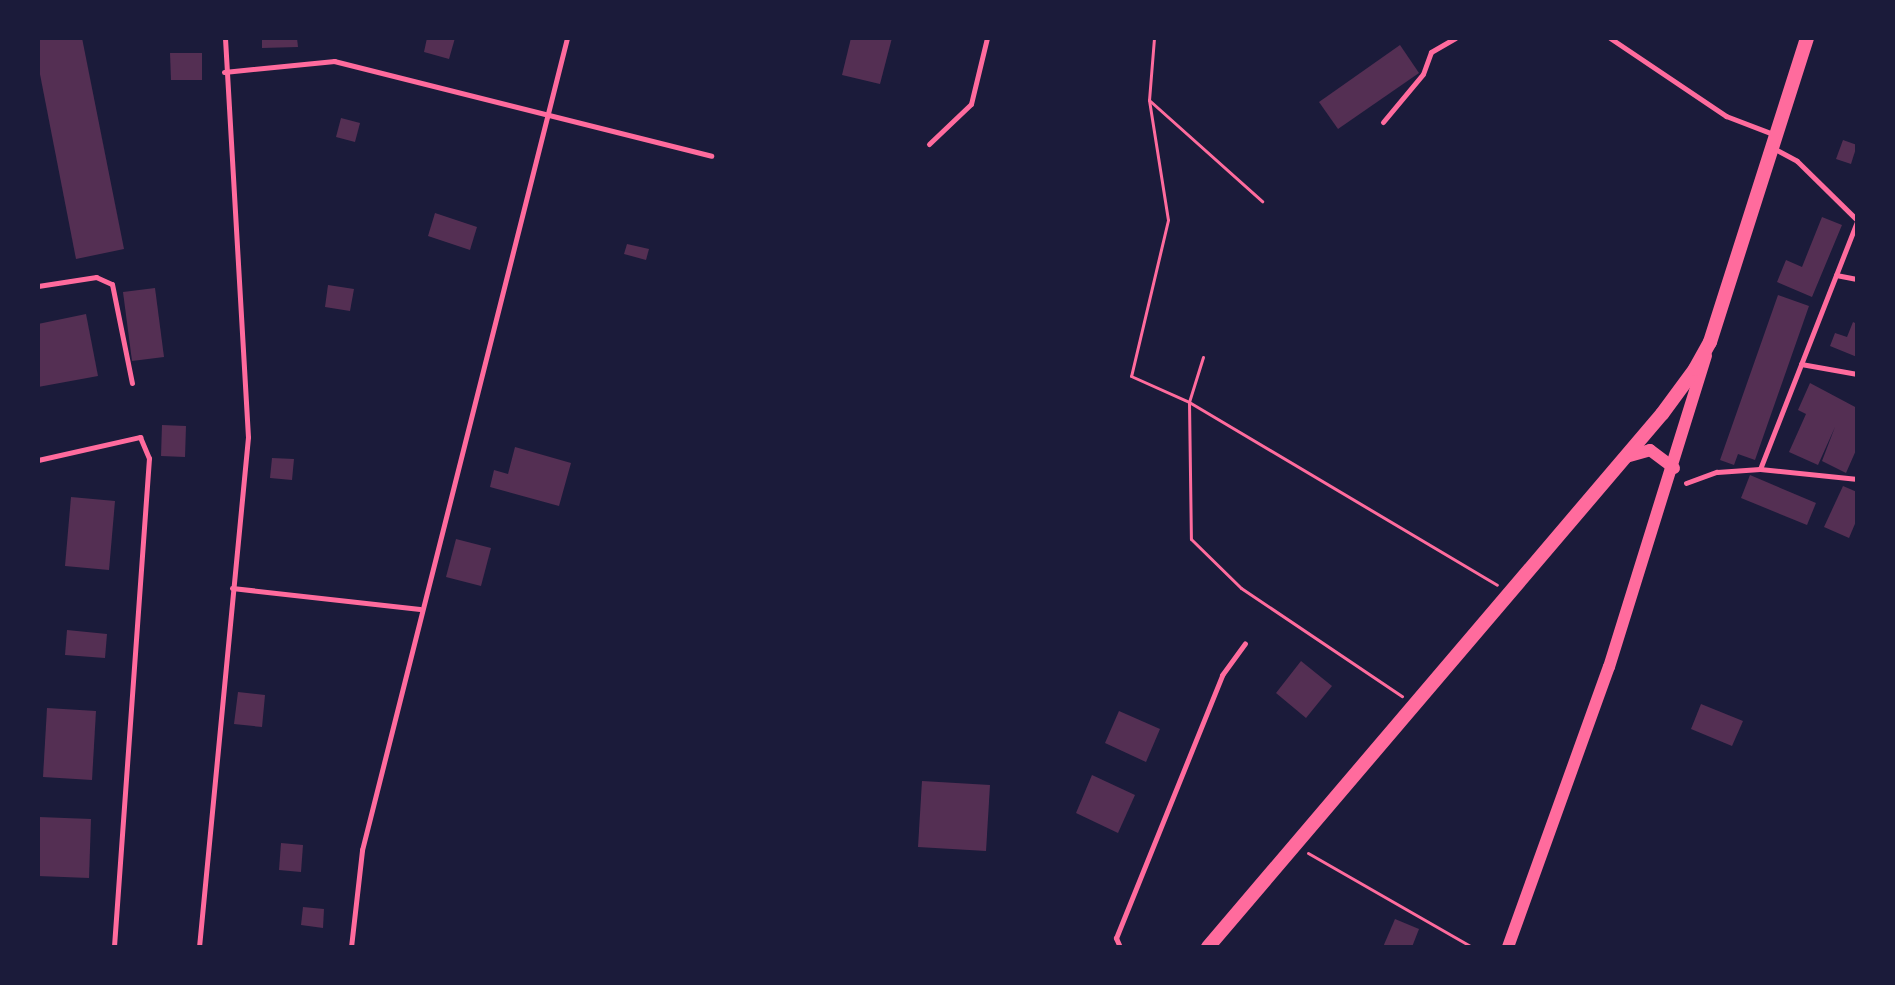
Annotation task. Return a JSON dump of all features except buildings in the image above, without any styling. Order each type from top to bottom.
[{"type":"main road","points":[[1208,947],[1679,392],[1710,342],[1807,38]]},
{"type":"street","points":[[1508,947],[1551,838],[1674,468],[1710,342]]},
{"type":"street","points":[[1623,460],[1650,450],[1674,468]]},
{"type":"lane","points":[[199,947],[248,437],[224,72],[225,38]]},
{"type":"lane","points":[[351,947],[362,850],[420,609],[567,38]]},
{"type":"lane","points":[[929,144],[971,104],[987,38]]},
{"type":"lane","points":[[1383,122],[1423,74],[1431,52],[1455,38]]},
{"type":"lane","points":[[1610,38],[1726,116],[1772,140],[1857,220],[1760,469]]},
{"type":"lane","points":[[224,72],[334,61],[711,156]]},
{"type":"lane","points":[[1836,275],[1857,279]]},
{"type":"lane","points":[[38,286],[96,277],[112,284],[132,383]]},
{"type":"lane","points":[[1801,364],[1857,374]]},
{"type":"lane","points":[[38,460],[140,437],[149,458],[114,947]]},
{"type":"lane","points":[[1686,483],[1717,472],[1760,469],[1857,479]]},
{"type":"lane","points":[[232,588],[420,609]]},
{"type":"lane","points":[[1120,947],[1116,938],[1222,675],[1245,643]]},
{"type":"path","points":[[1154,38],[1149,100],[1168,220],[1131,376],[1189,402],[1510,593]]},
{"type":"path","points":[[1149,100],[1262,201]]},
{"type":"path","points":[[1203,357],[1189,402],[1191,539],[1241,588],[1415,705]]},
{"type":"path","points":[[1295,846],[1472,947]]}]
